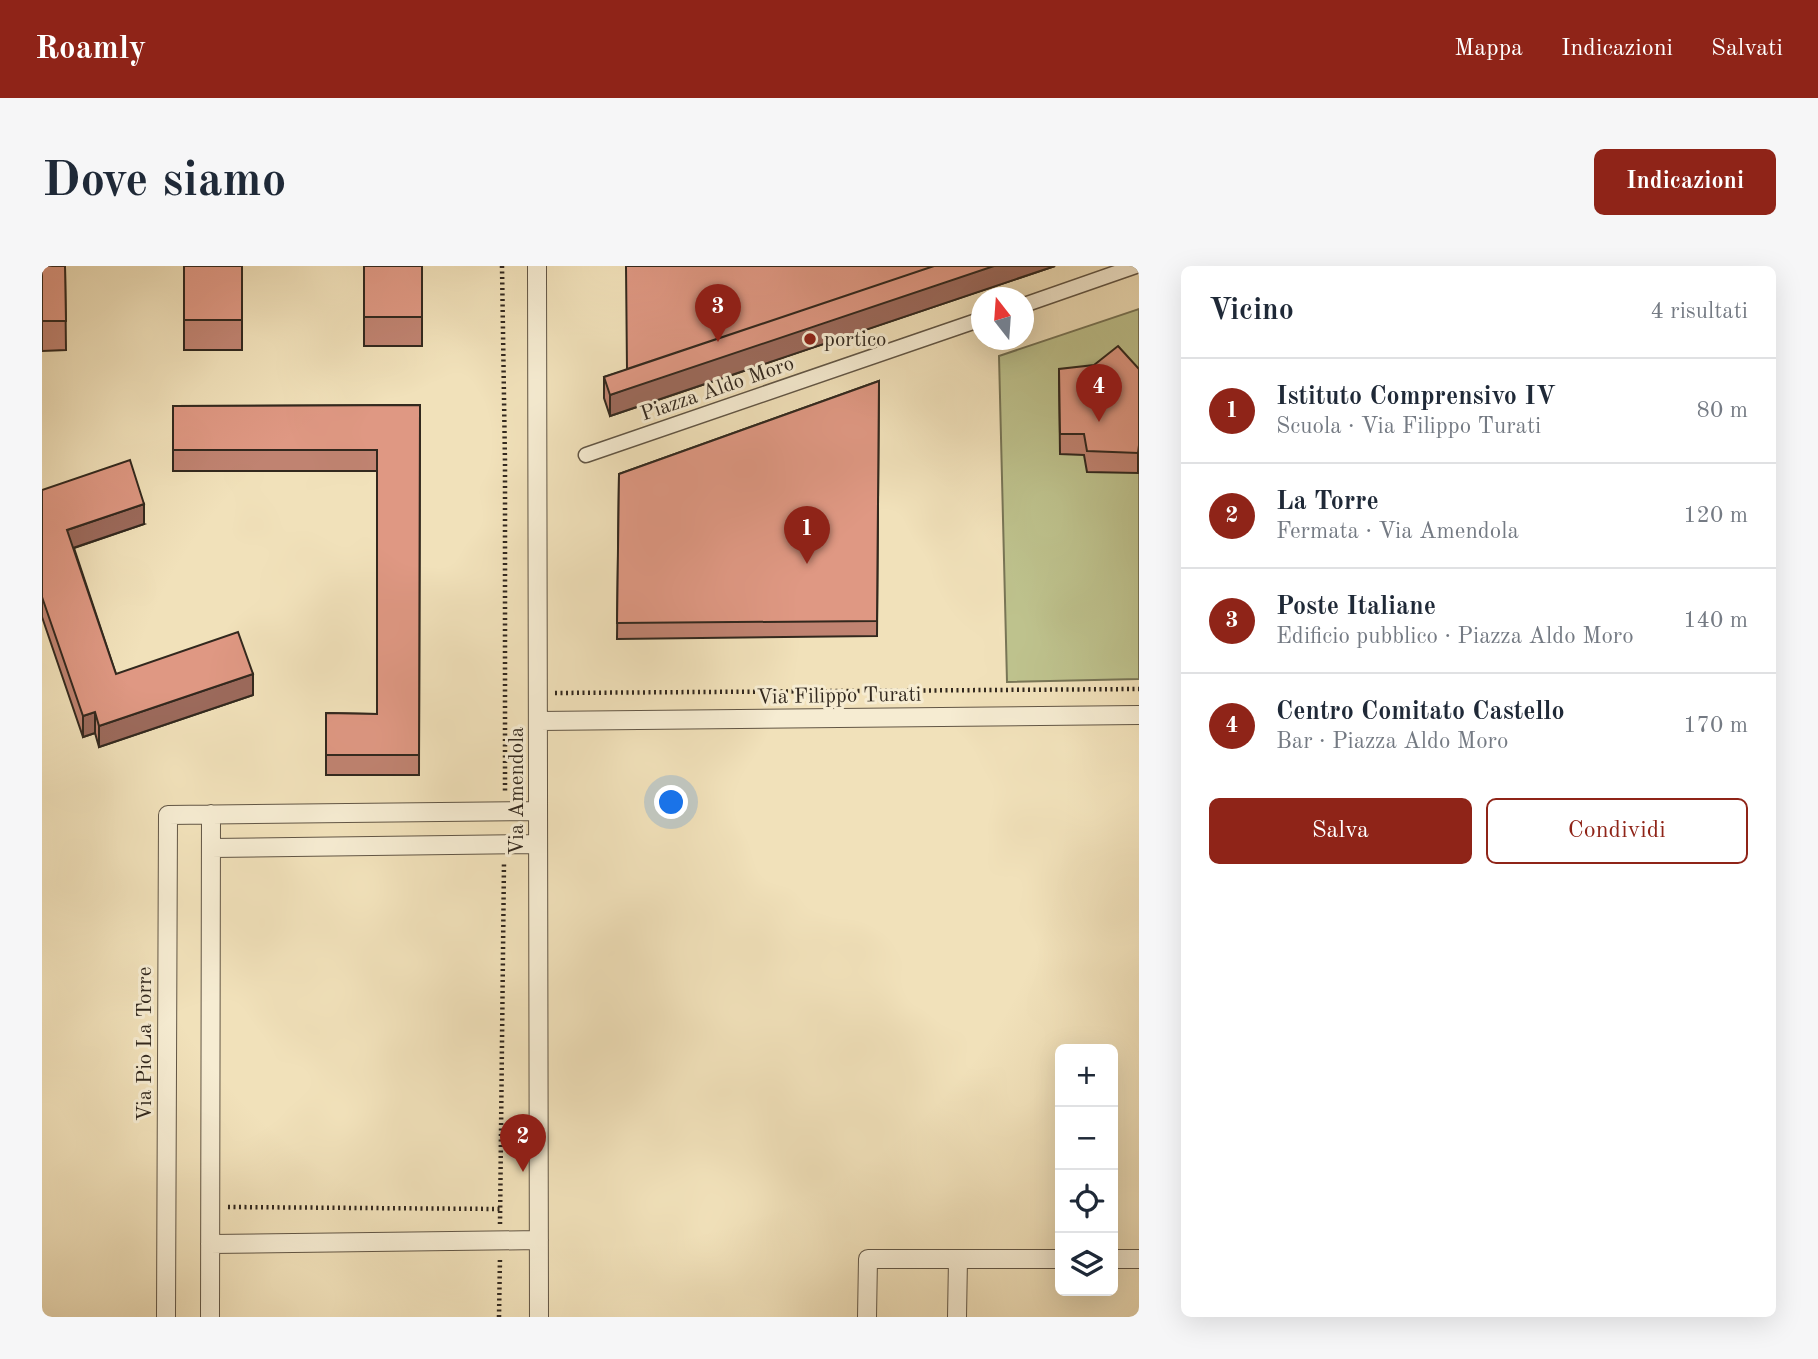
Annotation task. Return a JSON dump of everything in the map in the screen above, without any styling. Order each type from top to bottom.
[{"type":"street","name":"Via Amendola","points":[[537,266],[539,1317]]},
{"type":"street","points":[[1034,302],[1136,266]]},
{"type":"street","name":"Piazza Aldo Moro","points":[[586,455],[971,323]]},
{"type":"street","name":"Via Filippo Turati","points":[[539,720],[1139,715]]},
{"type":"street","name":"Via Pio La Torre","points":[[166,1317],[168,815],[538,811]]},
{"type":"street","points":[[210,1317],[211,814]]},
{"type":"street","points":[[211,848],[538,844]]},
{"type":"street","points":[[210,1244],[539,1240]]},
{"type":"street","points":[[867,1317],[868,1259],[1055,1259]]},
{"type":"street","points":[[957,1317],[958,1259]]},
{"type":"street","points":[[1118,1259],[1139,1259]]},
{"type":"path","points":[[587,693],[1139,689]]},
{"type":"path","points":[[210,1207],[500,1209]]},
{"type":"green space","points":[[1139,309],[1139,679],[1007,682],[999,356],[1017,350],[1034,350],[1034,344]]},
{"type":"building","points":[[42,266],[65,266],[66,321],[42,321]]},
{"type":"building","points":[[184,266],[242,266],[242,320],[184,320]]},
{"type":"building","points":[[364,266],[422,266],[422,317],[364,317]]},
{"type":"building","points":[[626,266],[934,266],[627,369]]},
{"type":"building","points":[[934,266],[994,266],[610,395],[604,377]]},
{"type":"building","points":[[1118,346],[1139,369],[1138,453],[1087,451],[1084,434],[1060,434],[1059,369],[1094,365]]},
{"type":"building","points":[[879,381],[877,621],[617,623],[619,474]]},
{"type":"building","points":[[420,405],[419,755],[326,755],[326,713],[377,714],[377,450],[173,450],[173,406]]},
{"type":"building","points":[[130,460],[144,504],[67,530],[116,674],[238,632],[253,674],[99,726],[95,712],[83,716],[42,597],[42,490]]},
{"type":"place","name":"portico","points":[[810,339]]},
{"type":"place","name":"Poste Italiane","points":[[718,342]]},
{"type":"place","name":"Centro Comitato Castello","points":[[1099,422]]},
{"type":"place","name":"Istituto Comprensivo IV","points":[[807,564]]},
{"type":"place","name":"La Torre","points":[[523,1172]]}]
